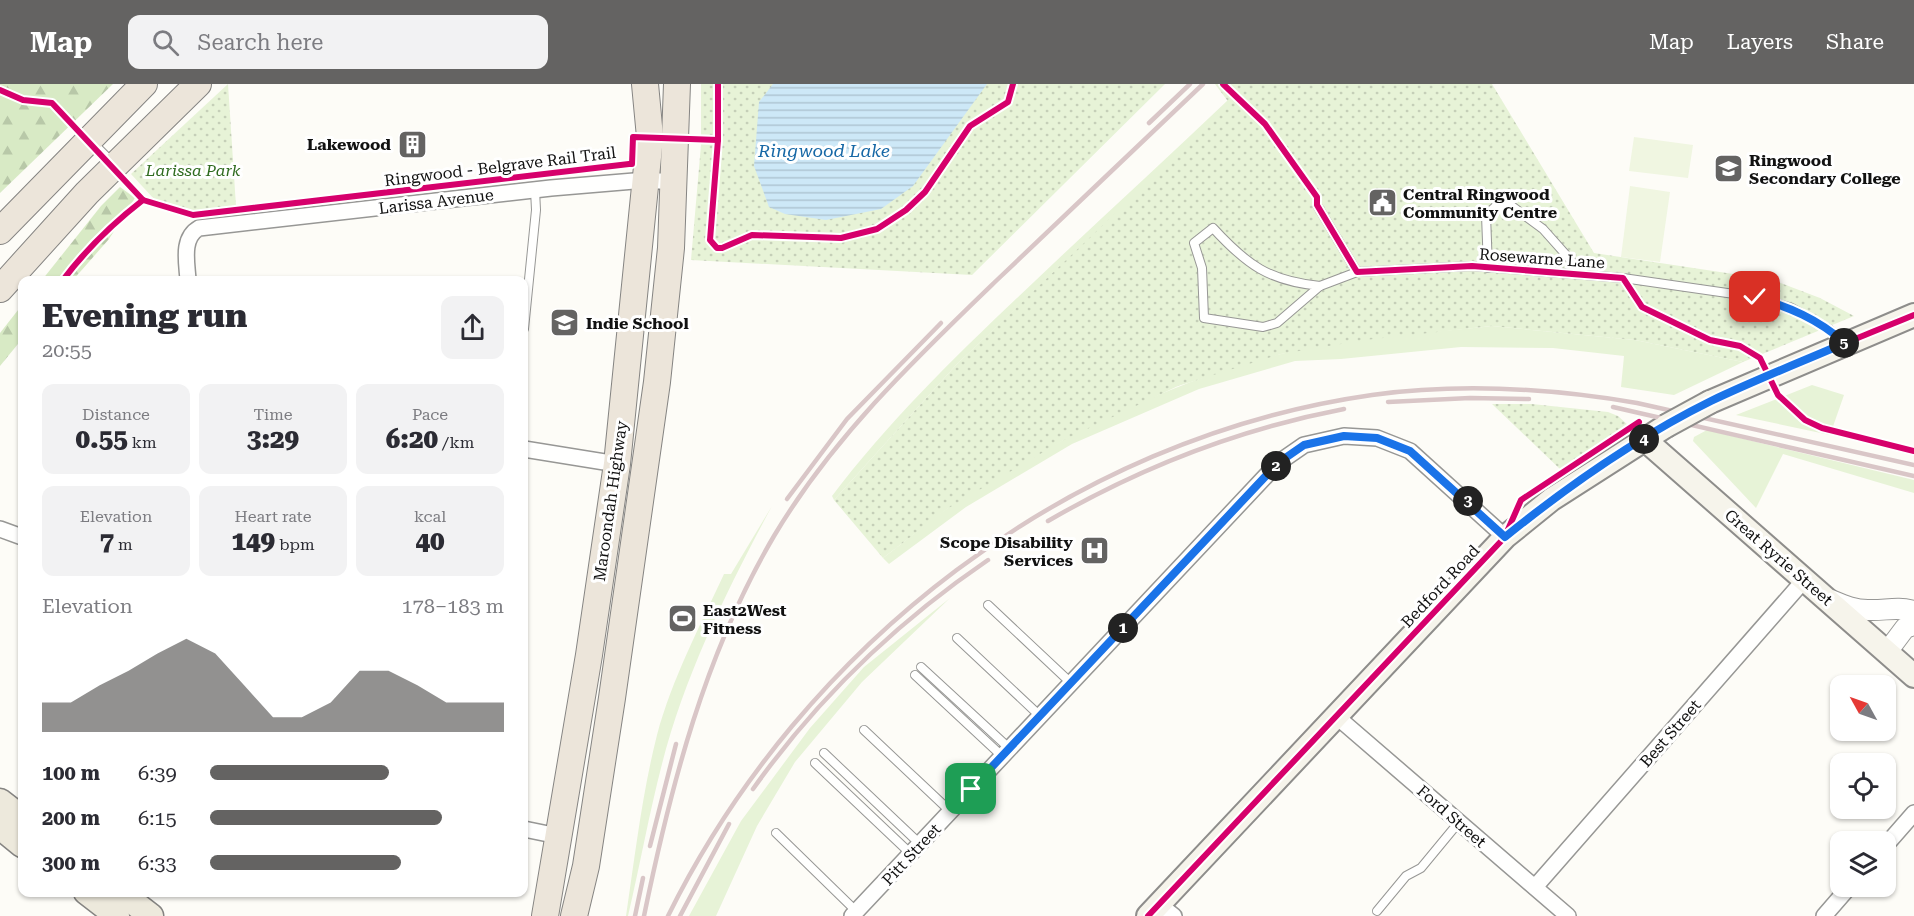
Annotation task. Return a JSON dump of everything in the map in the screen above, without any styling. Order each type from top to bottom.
[{"type":"highway","points":[[0,231],[144,84]]},
{"type":"highway","points":[[0,289],[45,236],[198,84]]},
{"type":"highway","name":"Maroondah Highway","points":[[545,916],[617,464],[650,137],[645,84]]},
{"type":"highway","name":"Maroondah Highway","points":[[574,916],[586,866],[657,382],[671,248],[677,84]]},
{"type":"highway","points":[[582,694],[612,698]]},
{"type":"main road","name":"Bedford Road","points":[[1160,912],[1336,716],[1505,537],[1552,499],[1644,439],[1710,402],[1914,315]]},
{"type":"main road","name":"Great Ryrie Street","points":[[1644,439],[1914,675]]},
{"type":"main road","points":[[0,801],[17,833]]},
{"type":"main road","points":[[94,897],[112,908],[151,916]]},
{"type":"street","name":"Larissa Avenue","points":[[188,276],[187,242],[193,231],[199,228],[535,190],[646,180],[673,182]]},
{"type":"street","name":"Pitt Street","points":[[854,914],[1278,463],[1304,445],[1344,436],[1377,438],[1410,451],[1505,537]]},
{"type":"street","points":[[528,450],[617,464]]},
{"type":"street","points":[[0,529],[18,536]]},
{"type":"street","name":"Best Street","points":[[1535,887],[1804,579]]},
{"type":"street","points":[[1826,598],[1853,609],[1869,610],[1899,606],[1914,611]]},
{"type":"street","points":[[1887,652],[1905,628],[1914,625]]},
{"type":"street","name":"Ford Street","points":[[1336,716],[1568,916]]},
{"type":"street","points":[[1896,834],[1914,813]]},
{"type":"street","points":[[528,830],[558,836]]},
{"type":"street","points":[[1824,916],[1840,897]]},
{"type":"lane","points":[[88,139],[114,165]]},
{"type":"lane","points":[[528,289],[536,210],[535,190]]},
{"type":"lane","points":[[1488,268],[1485,215],[1496,206],[1509,204],[1543,229],[1584,275]]},
{"type":"lane","points":[[1317,205],[1357,272]]},
{"type":"lane","points":[[1213,228],[1241,258],[1289,283],[1320,286],[1278,323],[1263,327],[1204,318],[1202,268],[1194,243],[1213,228]]},
{"type":"lane","name":"Rosewarne Lane","points":[[1320,286],[1357,272],[1488,268],[1623,278],[1755,297],[1792,308],[1829,328],[1845,343]]},
{"type":"lane","points":[[988,605],[1071,683]]},
{"type":"lane","points":[[957,638],[1040,716]]},
{"type":"lane","points":[[921,667],[1006,753]]},
{"type":"lane","points":[[915,675],[1006,753]]},
{"type":"lane","points":[[864,730],[951,812]]},
{"type":"lane","points":[[824,753],[915,849]]},
{"type":"lane","points":[[815,763],[915,849]]},
{"type":"lane","points":[[1377,911],[1406,876],[1421,868],[1459,822]]},
{"type":"lane","points":[[776,833],[854,914]]},
{"type":"green space","points":[[0,84],[113,84],[0,193]]},
{"type":"green space","name":"Larissa Park","points":[[228,84],[236,206],[192,212],[154,199],[131,174]]},
{"type":"green space","points":[[701,84],[1165,84],[972,275],[691,260],[701,145]]},
{"type":"green space","points":[[1215,84],[1492,84],[1594,253],[1773,280],[1820,298],[1854,316],[1743,362],[1635,340],[1492,326],[1365,340],[1281,354],[1178,386],[1062,441],[947,509],[883,558],[834,500],[957,364],[1230,104]]},
{"type":"green space","points":[[1228,100],[1232,105],[957,364],[834,500],[832,496],[855,467],[929,384]]},
{"type":"green space","points":[[1634,137],[1693,145],[1688,178],[1629,171]]},
{"type":"green space","points":[[1630,186],[1670,192],[1660,262],[1621,257]]},
{"type":"green space","points":[[120,187],[135,198],[109,239],[77,276],[45,276],[101,206]]},
{"type":"green space","points":[[18,310],[18,344],[0,366],[0,333]]},
{"type":"green space","points":[[1492,326],[1635,340],[1743,362],[1674,395],[1621,387],[1624,356],[1553,348],[1461,347],[1341,359],[1295,361],[1199,389],[1072,444],[966,507],[889,564],[883,558],[948,508],[1025,461],[1108,418],[1194,381],[1237,366],[1307,348],[1359,340]]},
{"type":"green space","points":[[1812,385],[1844,395],[1830,435],[1736,415]]},
{"type":"green space","points":[[1492,404],[1532,404],[1608,412],[1618,416],[1628,425],[1561,470]]},
{"type":"green space","points":[[1707,430],[1914,480],[1914,493],[1783,454],[1756,508],[1693,441],[1694,437]]},
{"type":"green space","points":[[772,506],[709,632],[683,697],[662,764],[628,916],[626,916],[647,780],[657,735],[670,694],[724,574],[731,574]]},
{"type":"green space","points":[[950,598],[862,682],[795,762],[757,826],[716,916],[689,916],[741,821],[810,728],[864,667]]},
{"type":"water","name":"Ringwood Lake","points":[[773,84],[987,84],[913,186],[881,209],[826,220],[785,214],[769,207],[754,166],[759,102]]},
{"type":"railway","points":[[1149,123],[1190,84]]},
{"type":"railway","points":[[644,916],[679,769],[710,673],[728,626],[750,581],[774,536],[797,500],[849,432],[936,339],[1203,84]]},
{"type":"railway","points":[[787,499],[847,419],[941,323]]},
{"type":"railway","points":[[668,916],[724,818],[792,726],[870,643],[957,570],[1051,507],[1153,456],[1260,419],[1372,395],[1471,388],[1538,391],[1637,403],[1914,465]]},
{"type":"railway","points":[[1388,402],[1470,398],[1529,399]]},
{"type":"railway","points":[[1613,407],[1914,476]]},
{"type":"railway","points":[[1048,521],[1119,484],[1192,452],[1267,427],[1344,409]]},
{"type":"railway","points":[[753,789],[804,724],[860,664],[922,609],[988,560]]},
{"type":"railway","points":[[650,846],[676,744]]},
{"type":"railway","points":[[680,916],[729,824]]},
{"type":"railway","points":[[635,916],[643,878]]},
{"type":"cycle path","points":[[718,84],[718,140],[710,240],[717,248],[752,235],[841,238],[877,229],[906,210],[925,192],[970,126],[1008,102],[1013,84]]},
{"type":"cycle path","points":[[1223,84],[1265,124],[1317,197],[1317,205],[1357,272],[1472,266],[1623,278],[1642,307],[1710,340],[1740,346],[1760,358],[1778,395],[1805,420],[1822,428],[1914,451]]},
{"type":"cycle path","points":[[0,90],[23,100],[52,103],[143,200],[100,237],[66,276]]},
{"type":"cycle path","name":"Ringwood - Belgrave Rail Trail","points":[[143,200],[193,215],[632,164],[633,137],[718,140]]},
{"type":"cycle path","points":[[1148,916],[1505,537],[1529,518],[1604,463],[1684,415],[1761,378],[1914,315]]},
{"type":"cycle path","points":[[1506,534],[1521,500],[1639,422]]},
{"type":"place","name":"Lakewood","points":[[412,144]]},
{"type":"place","name":"Ringwood Secondary College","points":[[1728,169]]},
{"type":"place","name":"Central Ringwood Community Centre","points":[[1382,203]]},
{"type":"place","name":"Indie School","points":[[565,323]]},
{"type":"place","name":"Scope Disability Services","points":[[1094,551]]},
{"type":"place","name":"East2West Fitness","points":[[682,619]]},
{"type":"route","points":[[971,789],[1278,463],[1304,445],[1344,436],[1377,438],[1410,451],[1505,537],[1552,499],[1666,426],[1710,402],[1845,343],[1829,328],[1792,308],[1755,297]]}]
